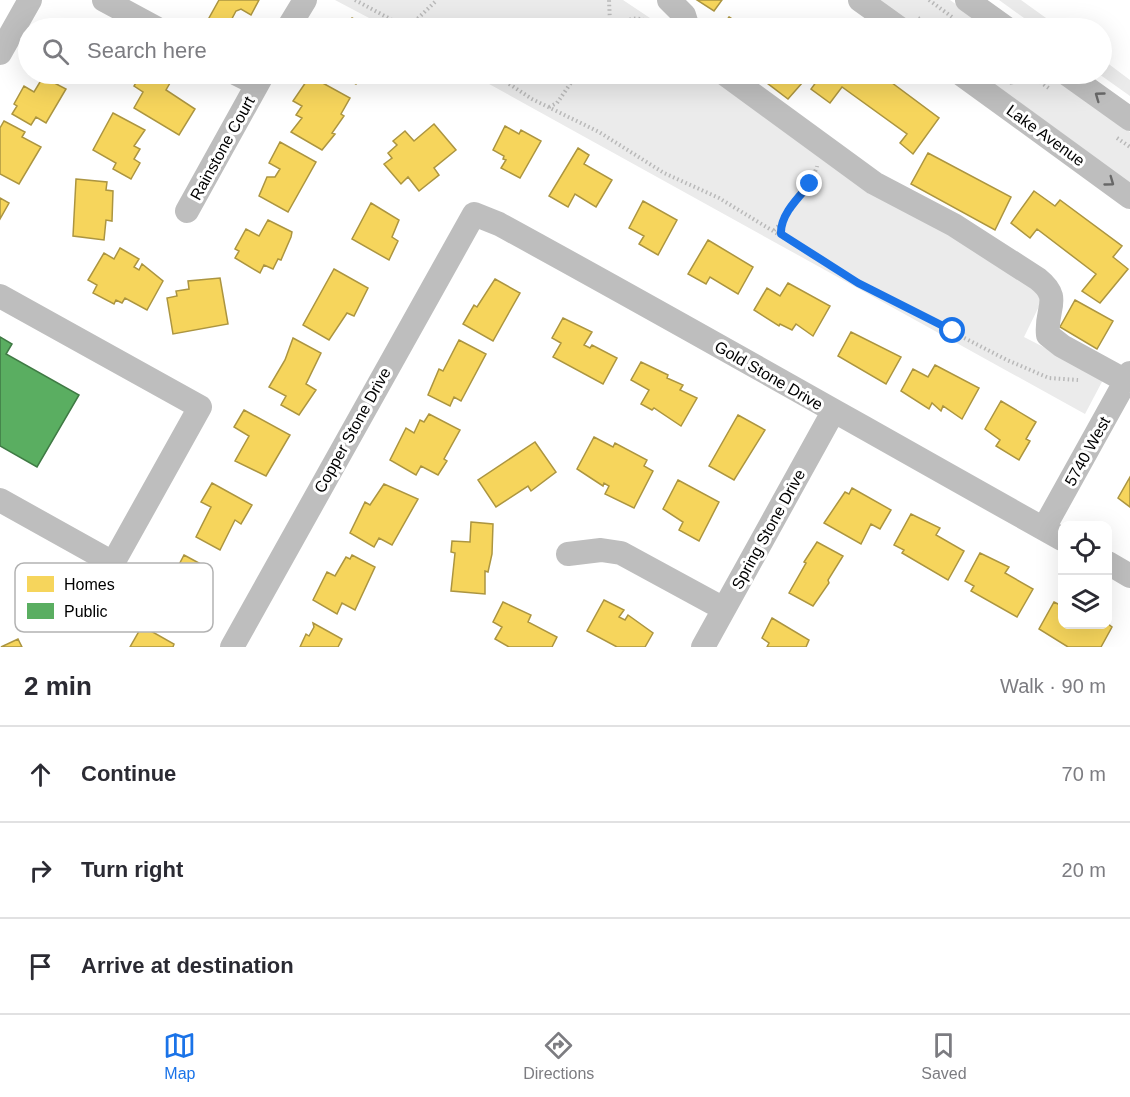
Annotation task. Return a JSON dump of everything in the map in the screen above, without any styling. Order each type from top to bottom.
[{"type":"street","points":[[20,18],[30,0]]},
{"type":"street","points":[[104,0],[137,18]]},
{"type":"street","points":[[294,18],[305,0]]},
{"type":"street","points":[[669,0],[685,18]]},
{"type":"street","points":[[860,0],[885,18]]},
{"type":"street","points":[[963,11],[981,18]]},
{"type":"street","points":[[0,53],[18,21]]},
{"type":"street","name":"Rainstone Court","points":[[187,211],[249,84]]},
{"type":"street","points":[[739,84],[874,183],[954,225],[1038,279],[1050,289],[1053,300],[1047,324],[1048,335],[1062,346],[1128,377]]},
{"type":"street","name":"Lake Avenue","points":[[975,84],[1130,197]]},
{"type":"street","points":[[1081,84],[1130,119]]},
{"type":"street","name":"Gold Stone Drive","points":[[474,214],[499,224],[642,302],[833,412],[1053,533]]},
{"type":"street","name":"Copper Stone Drive","points":[[232,647],[474,214]]},
{"type":"street","points":[[0,296],[201,407],[113,563],[0,500]]},
{"type":"street","name":"5740 West","points":[[1053,533],[1128,377]]},
{"type":"street","name":"Spring Stone Drive","points":[[703,647],[833,412]]},
{"type":"street","points":[[567,554],[601,550],[621,553],[724,609]]},
{"type":"street","points":[[1112,566],[1130,576]]},
{"type":"path","points":[[356,0],[387,18]]},
{"type":"path","points":[[420,18],[437,0]]},
{"type":"path","points":[[609,0],[610,18]]},
{"type":"path","points":[[929,0],[963,11]]},
{"type":"path","points":[[510,84],[548,107],[599,132],[664,173],[719,198],[858,283],[1007,360],[1048,378],[1083,379]]},
{"type":"path","points":[[548,107],[557,104],[570,84]]},
{"type":"path","points":[[781,234],[781,226],[791,207],[816,173],[817,161]]},
{"type":"path","points":[[774,230],[781,226]]},
{"type":"shaded area","points":[[335,0],[623,0],[650,18],[369,18]]},
{"type":"shaded area","points":[[877,0],[950,0],[975,18],[902,18]]},
{"type":"shaded area","points":[[999,0],[1021,0],[1046,18],[1024,18]]},
{"type":"shaded area","points":[[1112,66],[1130,80],[1130,96],[1112,83]]},
{"type":"shaded area","points":[[489,84],[744,84],[1046,292],[1024,337],[1104,378],[1085,414]]},
{"type":"shaded area","points":[[992,84],[1064,84],[1130,132],[1130,185]]},
{"type":"building: Homes","points":[[219,0],[259,0],[251,15],[241,9],[236,11],[232,18],[209,18]]},
{"type":"building: Homes","points":[[697,0],[722,0],[714,11]]},
{"type":"building: Homes","points":[[39,84],[56,84],[66,89],[46,123],[36,117],[31,125],[12,114],[17,106],[14,104],[24,86],[34,92]]},
{"type":"building: Homes","points":[[135,84],[169,84],[166,90],[195,109],[179,135],[134,108],[143,92],[134,86]]},
{"type":"building: Homes","points":[[305,84],[325,84],[350,98],[341,114],[344,116],[332,133],[335,134],[322,150],[291,132],[302,118],[296,115],[302,106],[293,101]]},
{"type":"building: Homes","points":[[768,84],[801,84],[788,99]]},
{"type":"building: Homes","points":[[815,84],[893,84],[939,118],[913,154],[900,143],[907,134],[842,87],[830,103],[811,89]]},
{"type":"building: Homes","points":[[113,113],[145,130],[134,146],[140,149],[134,159],[140,163],[131,179],[113,169],[116,163],[93,150]]},
{"type":"building: Homes","points":[[4,121],[25,132],[22,137],[41,147],[19,184],[0,174],[0,128]]},
{"type":"building: Homes","points":[[434,124],[456,150],[434,168],[439,175],[419,191],[408,177],[401,184],[384,164],[392,158],[388,153],[397,145],[393,141],[405,131],[414,141]]},
{"type":"building: Homes","points":[[505,126],[519,134],[521,130],[541,141],[520,178],[501,168],[506,160],[503,159],[504,156],[493,150]]},
{"type":"building: Homes","points":[[280,142],[316,162],[288,212],[259,196],[267,177],[275,177],[280,169],[269,163]]},
{"type":"building: Homes","points":[[578,148],[589,155],[584,164],[612,180],[596,207],[575,194],[568,207],[549,196]]},
{"type":"building: Homes","points":[[928,153],[1011,197],[995,230],[911,184]]},
{"type":"building: Homes","points":[[76,179],[107,182],[106,190],[113,191],[112,221],[106,220],[104,240],[73,236]]},
{"type":"building: Homes","points":[[1034,191],[1055,206],[1060,200],[1122,246],[1113,257],[1128,269],[1100,303],[1082,291],[1096,274],[1037,229],[1030,238],[1011,223]]},
{"type":"building: Homes","points":[[0,198],[9,203],[0,219]]},
{"type":"building: Homes","points":[[643,201],[677,220],[658,255],[639,244],[644,236],[629,228]]},
{"type":"building: Homes","points":[[371,203],[399,220],[392,237],[398,241],[389,260],[352,239]]},
{"type":"building: Homes","points":[[268,220],[292,232],[281,260],[278,259],[273,269],[264,265],[260,273],[235,258],[239,251],[235,249],[246,229],[259,236]]},
{"type":"building: Homes","points":[[708,240],[753,267],[738,294],[710,277],[706,284],[688,274]]},
{"type":"building: Homes","points":[[120,248],[139,259],[134,267],[139,270],[142,264],[163,281],[147,310],[125,298],[122,303],[116,300],[114,304],[93,293],[97,285],[88,280],[104,253],[114,259]]},
{"type":"building: Homes","points":[[334,269],[368,288],[354,316],[347,313],[329,340],[303,325]]},
{"type":"building: Homes","points":[[220,278],[228,324],[173,334],[167,298],[177,296],[176,291],[189,289],[188,281]]},
{"type":"building: Homes","points":[[495,279],[520,293],[493,341],[463,324],[474,305],[477,307]]},
{"type":"building: Homes","points":[[788,283],[830,306],[813,336],[796,324],[792,330],[780,324],[779,326],[754,310],[767,288],[780,296]]},
{"type":"building: Homes","points":[[1075,300],[1113,321],[1097,349],[1060,327]]},
{"type":"building: Homes","points":[[563,318],[592,332],[584,345],[590,348],[592,345],[617,358],[603,384],[553,357],[561,343],[552,338]]},
{"type":"building: Homes","points":[[851,332],[901,357],[886,384],[838,356]]},
{"type":"building: Homes","points":[[293,338],[321,353],[306,384],[316,390],[299,415],[281,405],[286,396],[269,387],[285,360]]},
{"type":"building: Homes","points":[[459,340],[486,354],[461,401],[454,397],[450,406],[428,395],[439,369],[443,371]]},
{"type":"building: Homes","points":[[641,362],[668,375],[667,378],[683,385],[680,390],[697,398],[681,426],[654,408],[652,410],[641,404],[649,390],[631,380]]},
{"type":"building: Homes","points":[[935,365],[979,388],[962,419],[943,406],[941,411],[932,403],[929,409],[901,391],[913,369],[928,377]]},
{"type":"building: Homes","points":[[1001,401],[1036,422],[1026,439],[1030,441],[1019,460],[996,446],[1000,440],[985,429]]},
{"type":"building: Homes","points":[[244,410],[290,435],[266,476],[235,461],[249,436],[234,427]]},
{"type":"building: Homes","points":[[429,414],[460,430],[444,459],[447,461],[438,475],[421,466],[416,475],[390,460],[406,428],[414,433],[420,420],[424,422]]},
{"type":"building: Homes","points":[[738,415],[765,430],[734,480],[709,466]]},
{"type":"building: Homes","points":[[594,437],[613,447],[615,443],[647,460],[644,466],[653,471],[634,508],[605,494],[609,486],[604,483],[603,486],[577,469]]},
{"type":"building: Homes","points":[[535,442],[556,472],[531,491],[528,486],[496,507],[478,480]]},
{"type":"building: Homes","points":[[1130,477],[1130,507],[1118,498]]},
{"type":"building: Homes","points":[[678,480],[719,502],[699,541],[679,530],[683,522],[663,509]]},
{"type":"building: Homes","points":[[212,483],[252,505],[241,524],[235,520],[220,550],[196,537],[211,507],[201,502]]},
{"type":"building: Homes","points":[[384,484],[418,499],[392,545],[379,538],[374,547],[350,533],[365,502],[370,505]]},
{"type":"building: Homes","points":[[852,488],[891,510],[880,529],[871,524],[861,544],[824,523],[845,492],[849,494]]},
{"type":"building: Homes","points":[[911,514],[940,528],[936,535],[964,551],[948,580],[902,553],[904,550],[894,545]]},
{"type":"building: Homes","points":[[471,522],[493,524],[492,554],[488,572],[485,571],[485,594],[451,591],[455,553],[451,552],[452,541],[470,542]]},
{"type":"building: Homes","points":[[817,542],[843,556],[828,580],[829,583],[813,606],[789,593]]},
{"type":"building: Homes","points":[[980,553],[1009,567],[1005,573],[1033,589],[1017,617],[971,591],[974,586],[965,581]]},
{"type":"building: Homes","points":[[184,555],[199,563],[180,563]]},
{"type":"building: Homes","points":[[352,555],[375,567],[355,610],[342,603],[337,614],[313,600],[327,572],[335,576],[346,557],[350,559]]},
{"type":"building: Homes","points":[[604,600],[624,610],[619,617],[625,620],[628,615],[653,633],[645,647],[617,647],[587,631]]},
{"type":"building: Homes","points":[[503,602],[531,615],[528,622],[557,637],[552,647],[509,647],[495,639],[502,627],[493,622]]},
{"type":"building: Homes","points":[[1054,602],[1058,604],[1058,629],[1111,629],[1101,647],[1068,647],[1039,629]]},
{"type":"building: Homes","points":[[772,618],[809,640],[806,647],[767,647],[769,643],[762,638]]},
{"type":"building: Homes","points":[[313,623],[342,639],[338,647],[300,647],[306,634],[309,636],[314,627]]},
{"type":"building: Homes","points":[[139,632],[153,632],[174,644],[173,647],[130,647]]},
{"type":"building: Homes","points":[[18,639],[22,647],[1,647]]},
{"type":"building: Public","points":[[0,337],[12,344],[6,354],[79,395],[37,467],[0,446]]},
{"type":"route","points":[[810,184],[791,207],[781,226],[781,234],[858,283],[953,331]]}]
